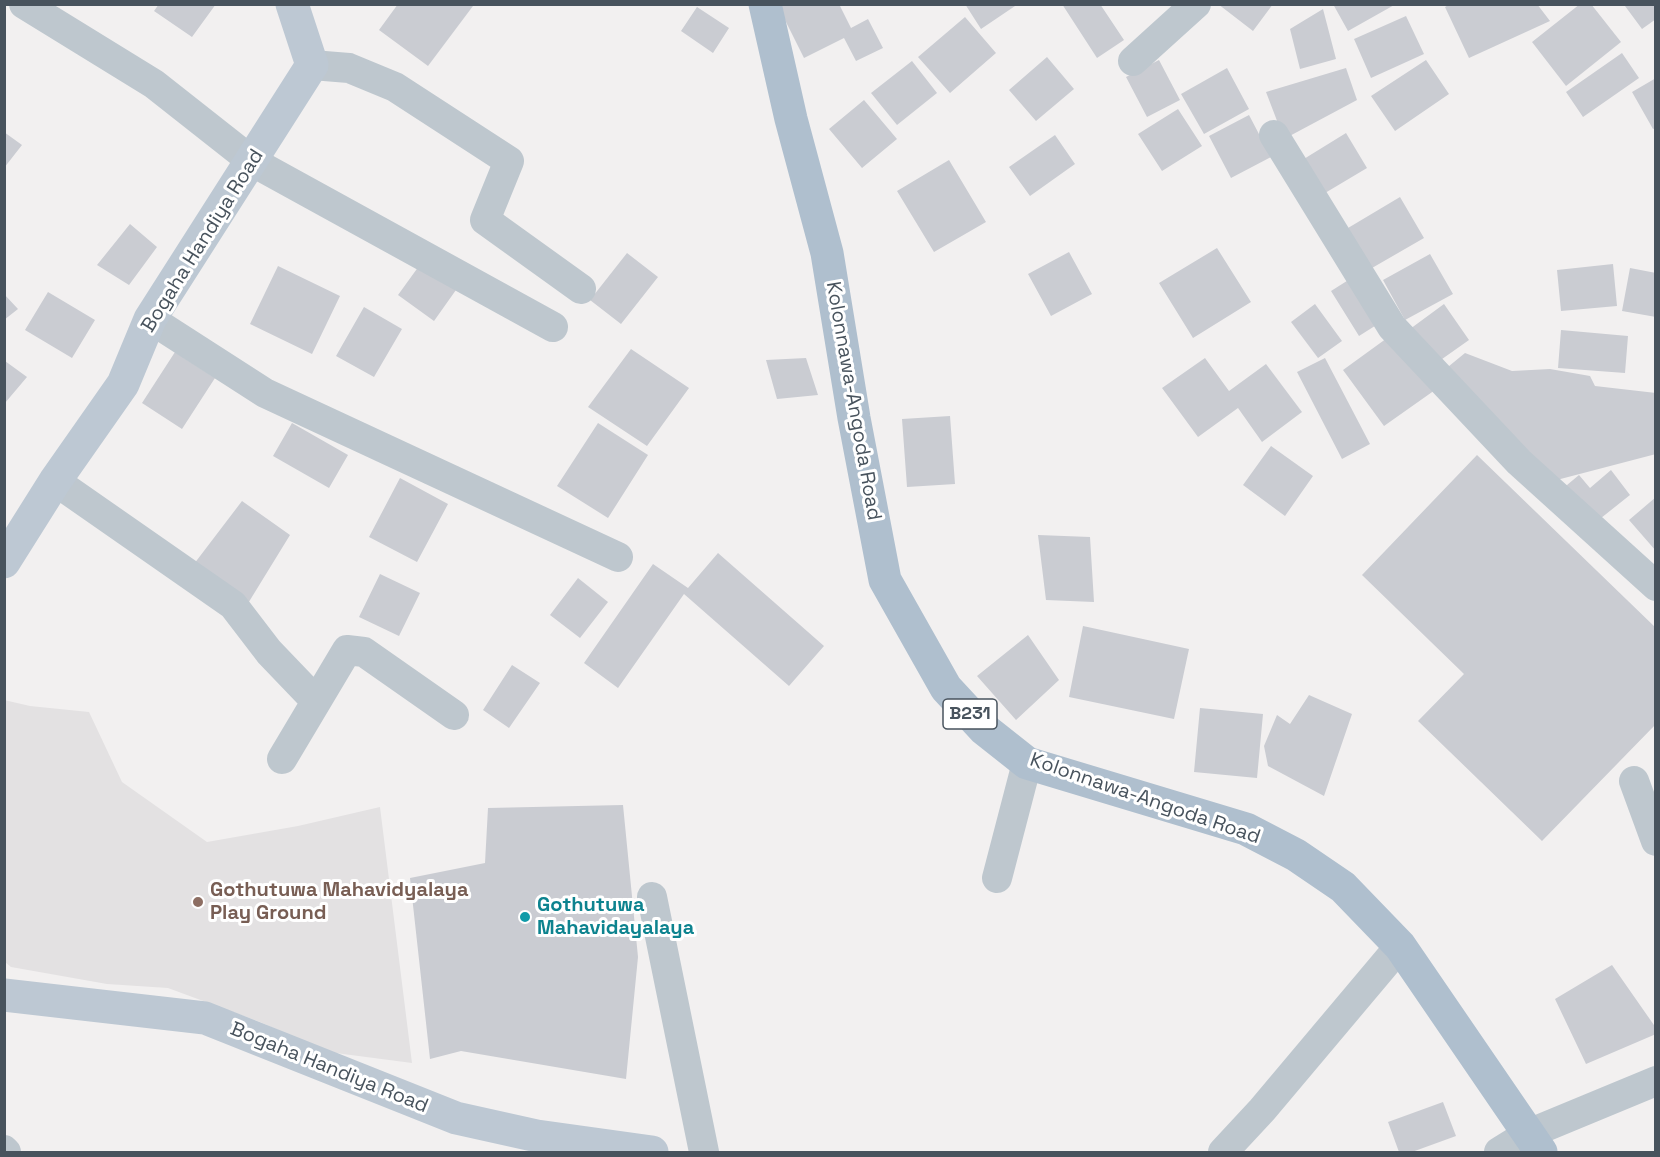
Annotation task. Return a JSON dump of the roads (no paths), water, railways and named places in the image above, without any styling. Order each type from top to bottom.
[{"type":"main road","name":"Kolonnawa-Angoda Road","points":[[765,4],[791,119],[827,253],[854,418],[885,580],[946,688],[984,729],[1028,763],[1246,829],[1296,855],[1343,887],[1400,946],[1535,1143]]},
{"type":"street","points":[[24,4],[154,84],[253,162],[553,327]]},
{"type":"street","points":[[292,4],[312,65],[349,68],[395,87],[509,161],[485,220],[581,289]]},
{"type":"street","points":[[1133,61],[1196,4]]},
{"type":"street","name":"Bogaha Handiya Road","points":[[4,562],[123,384],[150,319],[253,162],[312,65]]},
{"type":"street","points":[[1274,135],[1392,327],[1519,462],[1656,586]]},
{"type":"street","points":[[150,319],[265,393],[618,557]]},
{"type":"street","points":[[56,481],[233,605],[269,652],[315,700]]},
{"type":"street","points":[[282,759],[315,700],[347,650],[364,652],[454,716]]},
{"type":"street","points":[[997,878],[1028,763]]},
{"type":"street","points":[[1634,781],[1656,841]]},
{"type":"street","points":[[652,897],[704,1152]]},
{"type":"street","points":[[1223,1152],[1262,1110],[1400,946]]},
{"type":"street","name":"Bogaha Handiya Road","points":[[4,995],[205,1018],[456,1118],[534,1144],[652,1152]]},
{"type":"street","points":[[1499,1152],[1535,1143],[1656,1081]]},
{"type":"place","name":"Gothutuwa Mahavidyalaya Play Ground","points":[[198,902]]},
{"type":"place","name":"Gothutuwa Mahavidayalaya","points":[[525,917]]}]
